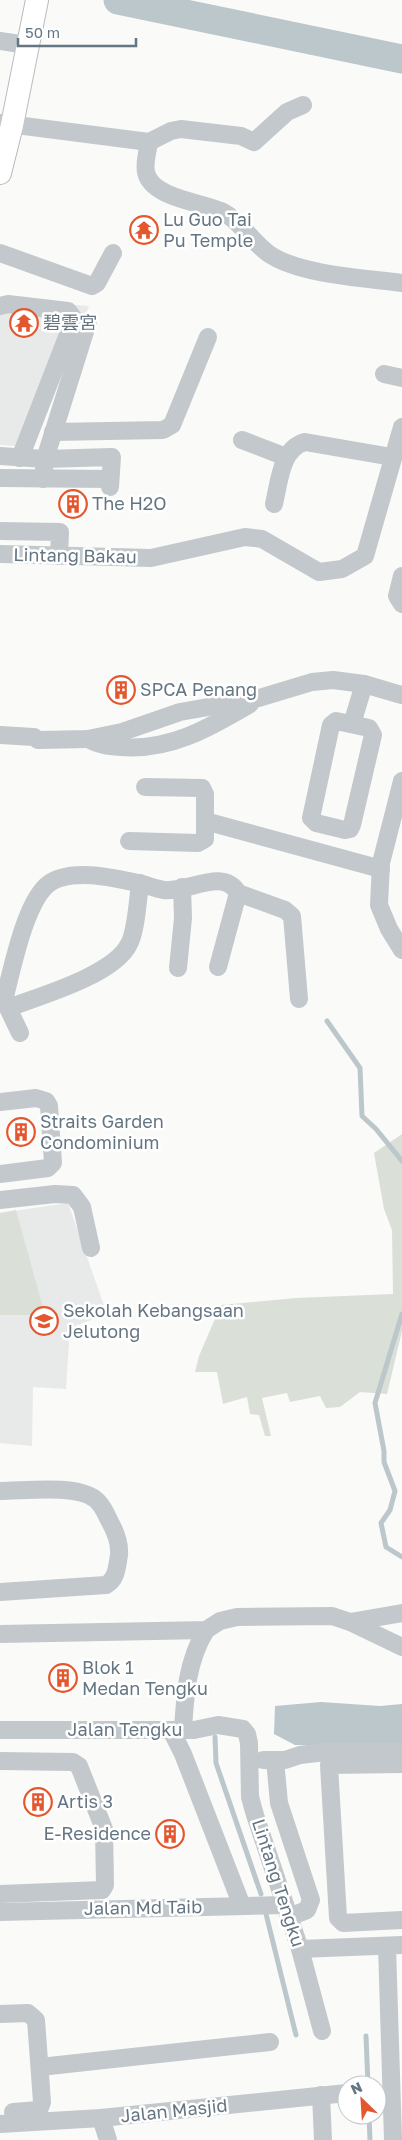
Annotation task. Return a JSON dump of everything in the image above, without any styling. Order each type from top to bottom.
[{"type":"main road","points":[[0,173],[6,124],[37,0]]},
{"type":"street","points":[[0,41],[27,45]]},
{"type":"street","points":[[6,124],[149,142],[171,131],[181,129],[241,136],[254,142],[287,112],[303,105]]},
{"type":"street","points":[[149,142],[146,167],[148,179],[152,184],[176,198],[226,214],[268,254],[289,264],[340,275],[402,283]]},
{"type":"street","points":[[0,253],[92,286],[96,283],[113,253]]},
{"type":"street","points":[[0,306],[8,304],[68,311],[74,319],[20,458]]},
{"type":"street","points":[[43,479],[45,459],[88,322]]},
{"type":"street","points":[[53,432],[163,430],[168,428],[172,425],[208,337]]},
{"type":"street","points":[[384,374],[402,378]]},
{"type":"street","name":"Lintang Bakau","points":[[0,554],[151,558],[245,536],[262,539],[320,572],[342,569],[365,556],[402,427]]},
{"type":"street","points":[[242,440],[286,457]]},
{"type":"street","points":[[274,504],[286,457],[294,446],[306,442],[392,457]]},
{"type":"street","points":[[0,456],[45,459],[112,457],[110,483],[0,478]]},
{"type":"street","points":[[0,531],[60,528],[59,556]]},
{"type":"street","points":[[402,576],[397,596],[402,604]]},
{"type":"street","points":[[0,735],[34,736],[38,740],[88,739],[139,728],[180,712],[259,698],[312,682],[333,680],[364,684],[402,695]]},
{"type":"street","points":[[352,724],[364,684]]},
{"type":"street","points":[[88,739],[100,745],[128,748],[166,744],[205,730],[259,698]]},
{"type":"street","points":[[336,721],[352,724],[369,728],[373,735],[352,825],[345,830],[316,823],[310,818],[310,815],[331,725],[336,721]]},
{"type":"street","points":[[402,781],[381,869],[379,905],[389,929],[402,950]]},
{"type":"street","points":[[129,841],[202,842],[206,836],[205,794],[202,788],[145,787]]},
{"type":"street","points":[[205,821],[381,869]]},
{"type":"street","points":[[20,1033],[4,1003],[28,915],[37,897],[56,878],[67,875],[88,875],[165,890],[222,881],[234,885],[238,893],[218,967]]},
{"type":"street","points":[[4,1003],[96,973],[115,962],[131,942],[140,884]]},
{"type":"street","points":[[178,968],[183,918],[182,888]]},
{"type":"street","points":[[238,893],[285,910],[292,916],[299,998]]},
{"type":"street","points":[[0,1102],[36,1098],[46,1101],[49,1106],[53,1163],[48,1168],[0,1174]]},
{"type":"street","points":[[0,1200],[55,1194],[72,1195],[82,1207],[91,1248]]},
{"type":"street","points":[[0,1491],[70,1490],[89,1494],[97,1500],[114,1530],[119,1551],[114,1579],[106,1585],[0,1592]]},
{"type":"street","points":[[350,1622],[402,1612]]},
{"type":"street","points":[[242,1906],[183,1754],[177,1730],[192,1658],[206,1630],[220,1621],[237,1617],[332,1616],[350,1622],[402,1647]]},
{"type":"street","points":[[0,1634],[206,1630]]},
{"type":"street","name":"Jalan Tengku","points":[[0,1730],[194,1730],[218,1725],[242,1729],[247,1734]]},
{"type":"street","name":"Lintang Tengku","points":[[247,1734],[250,1759],[250,1797],[300,1949],[322,2031]]},
{"type":"street","points":[[250,1759],[284,1760],[326,1752],[402,1752]]},
{"type":"street","points":[[311,1754],[323,1765],[329,1766],[402,1764]]},
{"type":"street","points":[[275,1760],[280,1803],[311,1900],[307,1910],[287,1911]]},
{"type":"street","points":[[0,1761],[67,1761],[79,1766],[104,1829],[105,1847],[104,1886],[100,1891],[0,1894]]},
{"type":"street","points":[[329,1766],[340,1921],[343,1923],[402,1920]]},
{"type":"street","points":[[264,1839],[288,1830]]},
{"type":"street","name":"Jalan Md Taib","points":[[0,1912],[242,1906],[287,1911]]},
{"type":"street","points":[[300,1949],[394,1945],[394,2140]]},
{"type":"street","points":[[0,2014],[28,2013],[36,2020],[42,2102],[39,2110],[0,2113]]},
{"type":"street","points":[[40,2067],[270,2042]]},
{"type":"street","name":"Jalan Masjid","points":[[0,2124],[101,2118],[337,2094]]},
{"type":"street","points":[[321,2095],[323,2140]]},
{"type":"street","points":[[101,2118],[108,2140]]},
{"type":"shaded area","points":[[0,299],[89,306],[31,447],[0,445]]},
{"type":"shaded area","points":[[402,1134],[402,1331],[387,1394],[360,1392],[340,1407],[326,1408],[320,1396],[290,1402],[287,1393],[262,1398],[271,1436],[265,1436],[259,1415],[250,1414],[247,1397],[223,1404],[217,1372],[195,1372],[199,1356],[221,1305],[296,1298],[393,1294],[392,1230],[384,1209],[374,1153]]},
{"type":"shaded area","name":"Sekolah Kebangsaan Jelutong","points":[[68,1203],[107,1314],[70,1328],[66,1389],[33,1387],[32,1446],[0,1443],[0,1213]]},
{"type":"shaded area","points":[[16,1210],[45,1315],[0,1315],[0,1213]]},
{"type":"shaded area","points":[[321,1702],[380,1706],[402,1704],[402,1747],[295,1745],[274,1734],[275,1706]]},
{"type":"waterway","points":[[118,0],[402,59]]},
{"type":"waterway","points":[[327,1021],[360,1068],[362,1116],[376,1129],[402,1161]]},
{"type":"waterway","points":[[402,1314],[375,1403],[384,1451],[384,1462],[395,1491],[390,1510],[381,1523],[386,1547],[402,1557]]},
{"type":"waterway","points":[[215,1737],[216,1763],[261,1894]]},
{"type":"waterway","points":[[266,1914],[296,2035]]},
{"type":"waterway","points":[[366,2036],[368,2075]]},
{"type":"waterway","points":[[369,2125],[370,2140]]},
{"type":"place","name":"Lu Guo Tai Pu Temple","points":[[144,230]]},
{"type":"place","name":"碧雲宮","points":[[24,323]]},
{"type":"place","name":"The H2O","points":[[73,504]]},
{"type":"place","name":"SPCA Penang","points":[[121,690]]},
{"type":"place","name":"Straits Garden Condominium","points":[[21,1132]]},
{"type":"place","name":"Sekolah Kebangsaan Jelutong","points":[[44,1321]]},
{"type":"place","name":"Blok 1 Medan Tengku","points":[[63,1678]]},
{"type":"place","name":"Artis 3","points":[[38,1802]]},
{"type":"place","name":"E-Residence","points":[[170,1834]]}]
